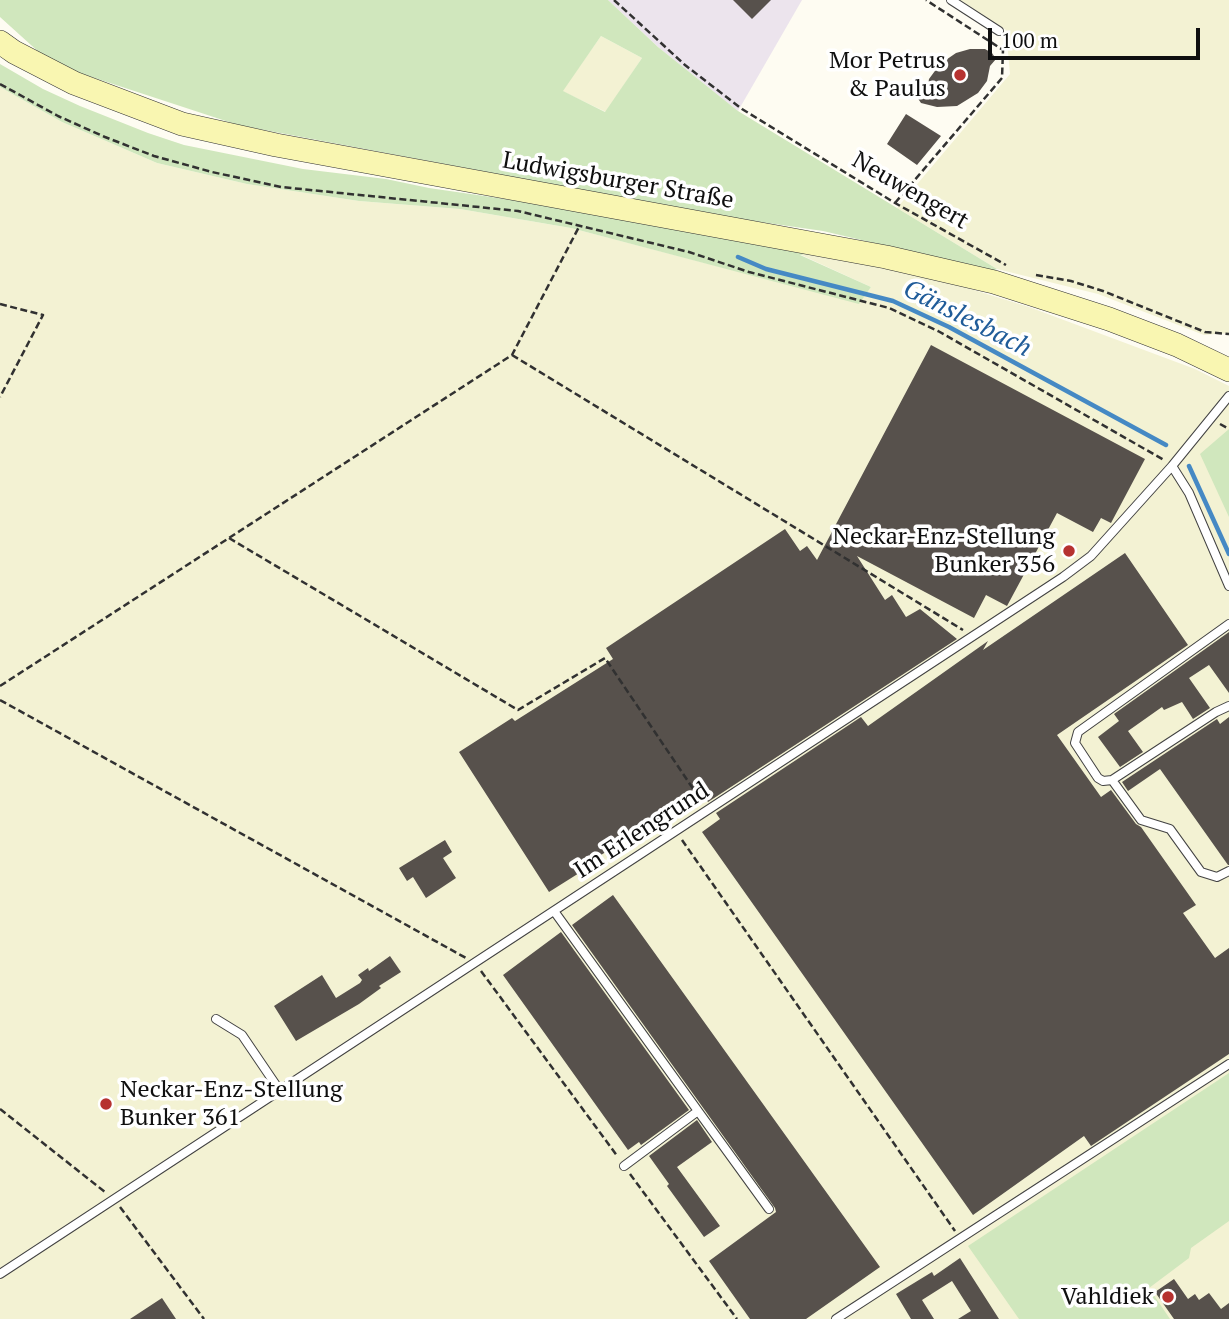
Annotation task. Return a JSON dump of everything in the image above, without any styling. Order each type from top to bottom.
[{"type":"main road","name":"Ludwigsburger Straße","points":[[0,42],[74,83],[183,124],[276,145],[886,257],[994,282],[1109,318],[1177,345],[1229,370]]},
{"type":"lane","points":[[951,0],[999,31]]},
{"type":"lane","name":"Im Erlengrund","points":[[0,1274],[1063,577],[1091,556],[1172,466],[1229,396]]},
{"type":"lane","points":[[1172,466],[1189,493],[1229,586]]},
{"type":"lane","points":[[1229,624],[1078,732],[1075,738],[1077,748],[1098,778],[1103,781],[1112,780],[1229,706]]},
{"type":"lane","points":[[1112,780],[1141,820],[1170,829],[1201,872],[1217,877],[1229,871]]},
{"type":"lane","points":[[554,911],[769,1209]]},
{"type":"lane","points":[[216,1019],[242,1035],[280,1091]]},
{"type":"lane","points":[[836,1319],[1229,1064]]},
{"type":"lane","points":[[624,1166],[698,1111]]},
{"type":"path","name":"Neuwengert","points":[[614,0],[685,65],[742,109],[895,203],[1006,265]]},
{"type":"path","points":[[895,203],[1002,78],[1003,50],[926,0]]},
{"type":"path","points":[[0,84],[58,117],[105,137],[154,156],[212,172],[281,187],[518,211],[689,252],[749,272],[889,308],[938,331],[1157,454],[1172,466]]},
{"type":"path","points":[[0,686],[512,355],[580,225]]},
{"type":"path","points":[[1027,272],[1103,291],[1205,332],[1229,334]]},
{"type":"path","points":[[0,304],[43,315],[0,397]]},
{"type":"path","points":[[512,355],[974,637]]},
{"type":"path","points":[[229,538],[518,710],[605,657],[708,810]]},
{"type":"path","points":[[0,700],[475,963],[737,1319]]},
{"type":"path","points":[[676,831],[960,1239]]},
{"type":"path","points":[[0,1109],[115,1200],[204,1319]]},
{"type":"shaded area","points":[[608,0],[802,0],[738,111],[658,47]]},
{"type":"green space","points":[[0,0],[608,0],[658,47],[738,111],[997,269],[993,271],[823,231],[719,216],[238,125],[52,64],[0,17]],"holes":[[[601,36],[642,58],[605,112],[563,91]]]},
{"type":"green space","points":[[960,0],[1229,0],[1229,333],[1204,335],[1098,294],[997,269],[897,208],[1010,74],[1006,30]]},
{"type":"green space","points":[[601,36],[642,58],[606,112],[562,91]]},
{"type":"green space","points":[[0,64],[43,89],[80,106],[184,145],[303,169],[386,179],[818,251],[800,255],[871,287],[859,304],[571,228],[460,209],[359,201],[247,184],[157,163],[62,122],[0,87]]},
{"type":"green space","points":[[0,87],[62,122],[157,163],[247,184],[359,201],[460,209],[571,228],[858,303],[871,287],[799,254],[818,251],[903,268],[1029,307],[1195,369],[1229,386],[1229,1319],[0,1319]]},
{"type":"green space","points":[[1229,429],[1229,517],[1200,454]]},
{"type":"green space","points":[[1229,1073],[1229,1221],[1191,1248],[1189,1258],[1149,1288],[1170,1319],[1019,1319],[968,1246]]},
{"type":"building","points":[[733,0],[771,0],[752,19]]},
{"type":"building","name":"Mor Petrus & Paulus","points":[[985,49],[996,59],[990,66],[987,81],[978,93],[957,106],[937,107],[921,103],[915,94],[928,85],[929,79],[940,64],[956,53]]},
{"type":"building","points":[[906,114],[941,136],[917,165],[887,144]]},
{"type":"building","points":[[931,345],[1145,459],[1111,523],[1101,518],[1093,532],[1057,513],[1007,606],[986,595],[974,618],[857,556],[885,600],[892,595],[906,617],[920,609],[957,639],[708,802],[701,792],[601,855],[603,858],[549,892],[459,752],[512,718],[515,721],[613,659],[606,648],[785,529],[800,551],[807,546],[817,560]]},
{"type":"building","points":[[1125,553],[1188,645],[1057,735],[1101,797],[1111,790],[1141,827],[1196,905],[1183,913],[1215,958],[1229,948],[1229,1054],[1091,1146],[1084,1136],[973,1215],[702,832],[720,819],[716,813],[861,717],[868,726],[988,641],[983,650]]},
{"type":"building","points":[[1229,632],[1229,693],[1209,665],[1189,678],[1210,708],[1193,719],[1182,702],[1164,710],[1162,707],[1128,731],[1143,752],[1120,767],[1098,737],[1119,721],[1114,714]]},
{"type":"building","points":[[1229,717],[1228,865],[1160,769],[1128,791],[1122,782],[1217,719],[1220,724]]},
{"type":"building","points":[[445,840],[452,852],[443,858],[456,878],[426,898],[413,877],[407,881],[399,868]]},
{"type":"building","points":[[613,895],[880,1267],[806,1319],[750,1319],[709,1261],[776,1212],[775,1208],[572,925]]},
{"type":"building","points":[[561,932],[689,1110],[641,1145],[639,1142],[628,1150],[503,975]]},
{"type":"building","points":[[390,956],[401,972],[379,986],[381,988],[359,1004],[296,1041],[274,1006],[322,975],[336,998],[360,983],[362,980],[358,975],[368,968],[369,971]]},
{"type":"building","points":[[697,1120],[712,1142],[677,1167],[720,1226],[704,1237],[649,1156]]},
{"type":"building","points":[[960,1258],[999,1319],[958,1319],[971,1311],[952,1281],[922,1300],[934,1319],[911,1319],[896,1294],[932,1272],[934,1276]]},
{"type":"building","name":"Vahldiek","points":[[1174,1279],[1188,1299],[1195,1294],[1199,1300],[1209,1293],[1221,1309],[1229,1303],[1229,1319],[1174,1319],[1155,1292]]},
{"type":"building","points":[[162,1298],[176,1319],[130,1319]]},
{"type":"waterway","name":"Gänslesbach","points":[[738,257],[766,269],[893,301],[949,327],[1166,445]]},
{"type":"waterway","points":[[1189,466],[1229,554]]},
{"type":"place","name":"Mor Petrus & Paulus","points":[[960,75]]},
{"type":"place","name":"Neckar-Enz-Stellung Bunker 356","points":[[1069,551]]},
{"type":"place","name":"Neckar-Enz-Stellung Bunker 361","points":[[106,1104]]},
{"type":"place","name":"Vahldiek","points":[[1168,1297]]}]
